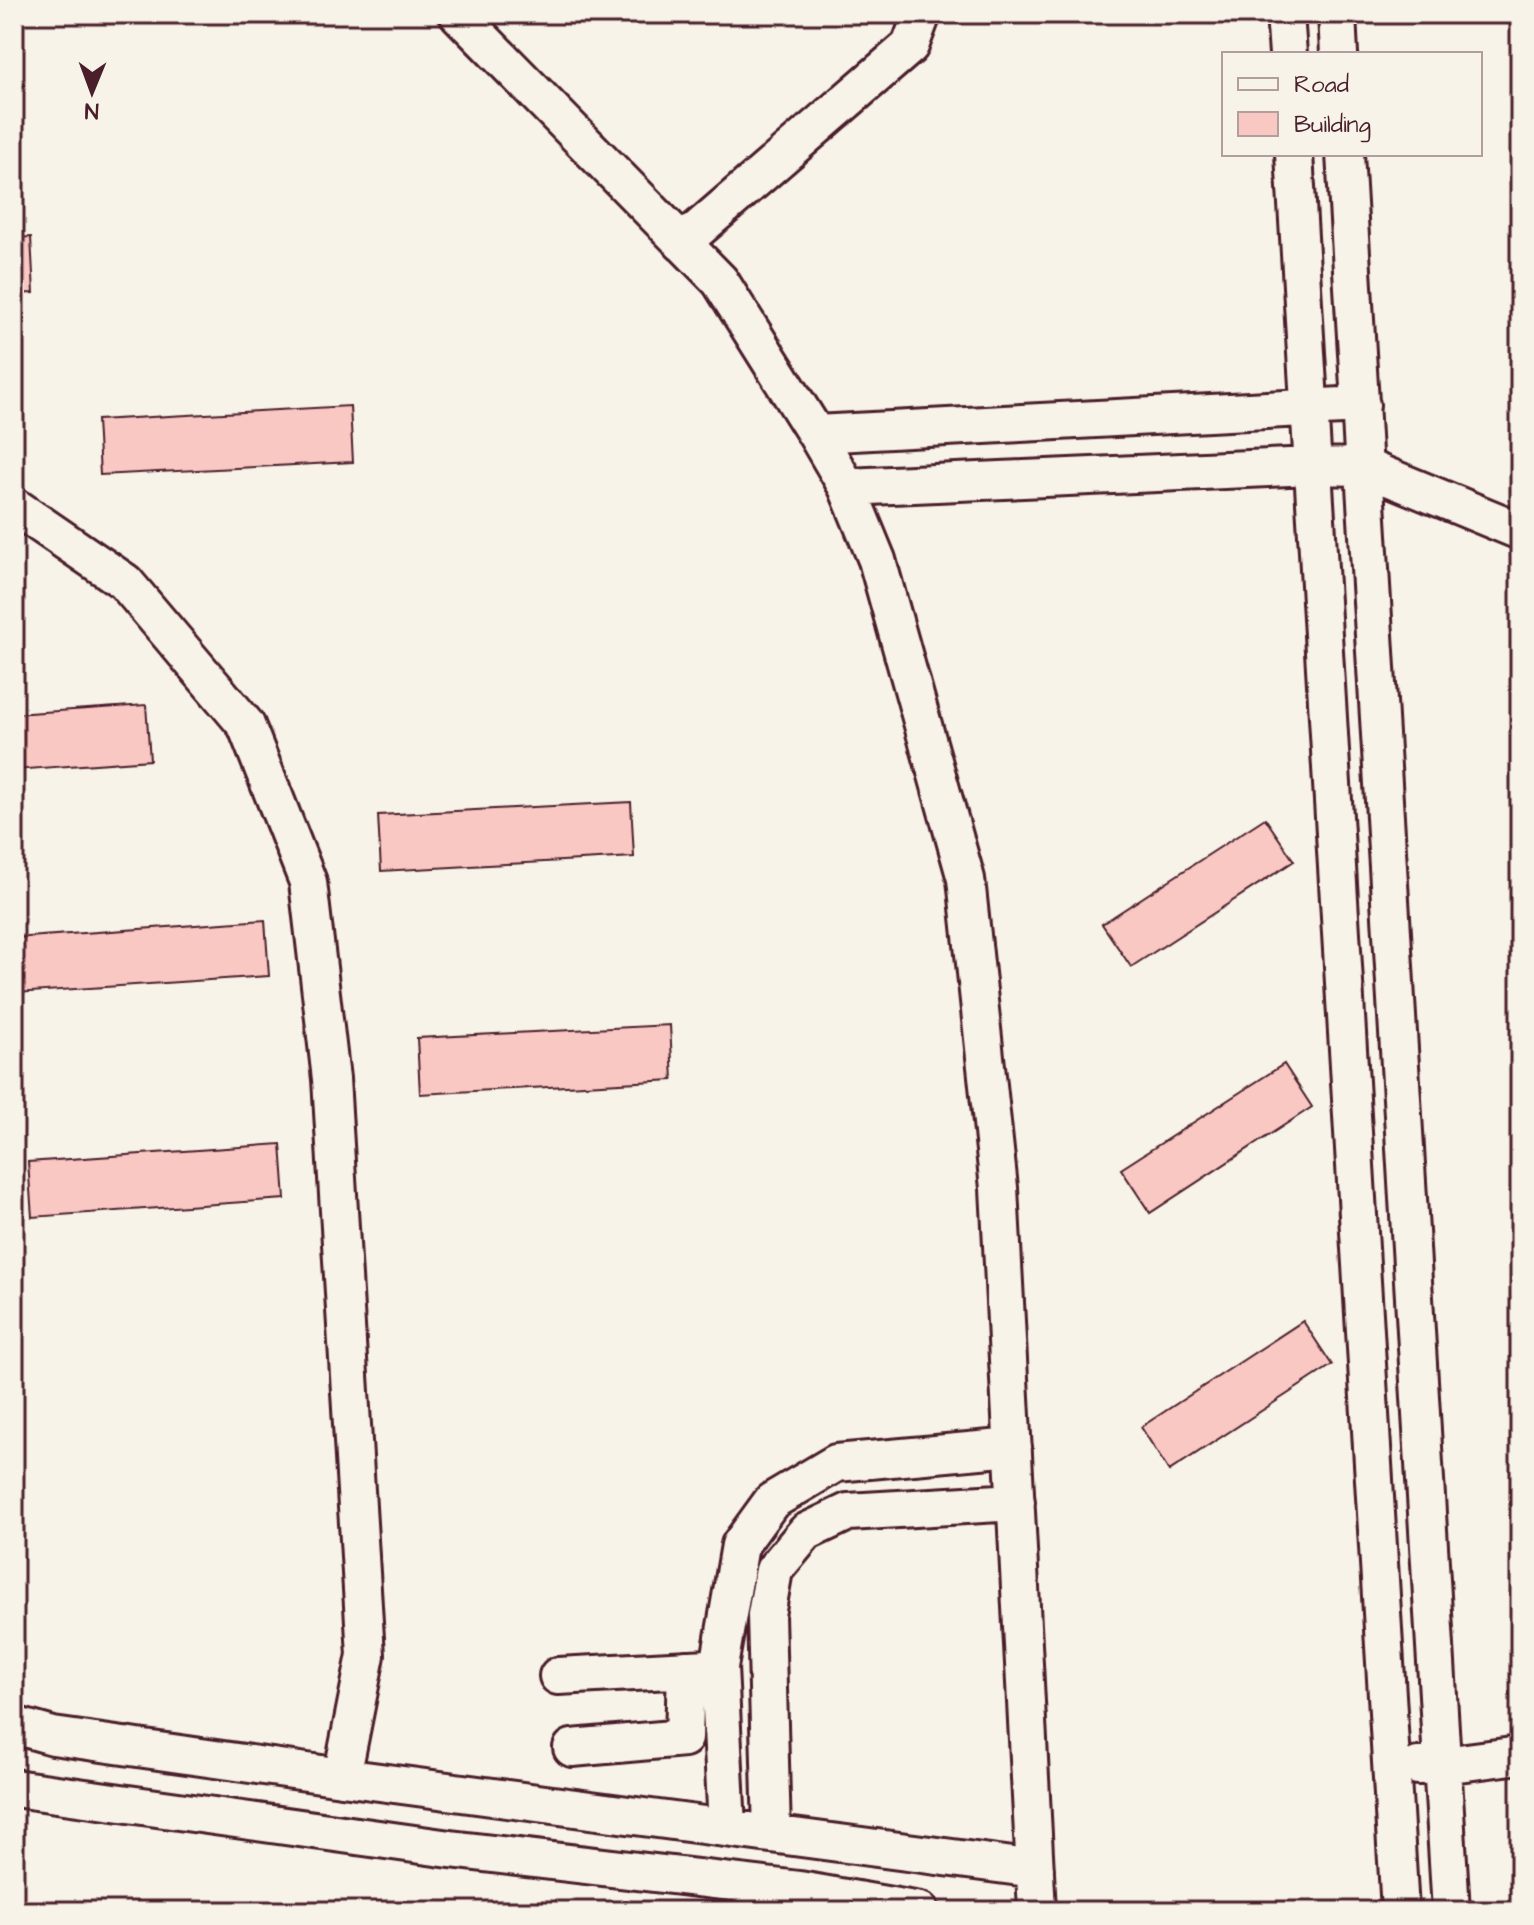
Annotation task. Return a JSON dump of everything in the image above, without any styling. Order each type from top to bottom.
[{"type":"lane","points":[[458,14],[720,281],[847,487],[877,560],[966,879],[999,1188],[1037,1911]]},
{"type":"lane","points":[[682,243],[910,46],[922,14]]},
{"type":"lane","points":[[1285,14],[1288,52]]},
{"type":"lane","points":[[1337,14],[1339,52]]},
{"type":"lane","points":[[1294,156],[1400,1911]]},
{"type":"lane","points":[[1345,156],[1451,1911]]},
{"type":"lane","points":[[816,434],[1361,405]]},
{"type":"lane","points":[[847,487],[1312,466],[1364,467],[1520,531]]},
{"type":"lane","points":[[14,506],[125,582],[246,725],[308,882],[331,1079],[366,1655],[342,1777]]},
{"type":"lane","points":[[572,1748],[684,1738],[740,1545],[772,1501],[836,1463],[1013,1447]]},
{"type":"lane","points":[[772,1834],[766,1615],[774,1570],[806,1532],[848,1512],[1016,1502]]},
{"type":"lane","points":[[558,1676],[702,1668]]},
{"type":"lane","points":[[702,1668],[727,1828]]},
{"type":"lane","points":[[14,1725],[53,1736],[342,1777],[1035,1869]]},
{"type":"lane","points":[[1392,1766],[1443,1765],[1520,1755]]},
{"type":"lane","points":[[14,1788],[450,1849],[799,1890],[920,1911]]},
{"type":"shaded area","points":[[14,1883],[27,1883],[30,1911],[14,1911]]},
{"type":"building","points":[[31,237],[34,293],[14,294],[14,238]]},
{"type":"building","points":[[350,406],[353,462],[100,475],[97,420]]},
{"type":"building","points":[[146,705],[150,760],[14,770],[14,714]]},
{"type":"building","points":[[631,802],[634,857],[381,871],[378,815]]},
{"type":"building","points":[[1265,818],[1294,861],[1131,967],[1102,924]]},
{"type":"building","points":[[265,920],[269,976],[16,993],[14,938]]},
{"type":"building","points":[[670,1025],[673,1080],[420,1094],[417,1038]]},
{"type":"building","points":[[1284,1064],[1312,1107],[1150,1213],[1121,1169]]},
{"type":"building","points":[[281,1144],[285,1199],[32,1217],[28,1162]]},
{"type":"building","points":[[1303,1321],[1332,1365],[1169,1471],[1141,1427]]}]
